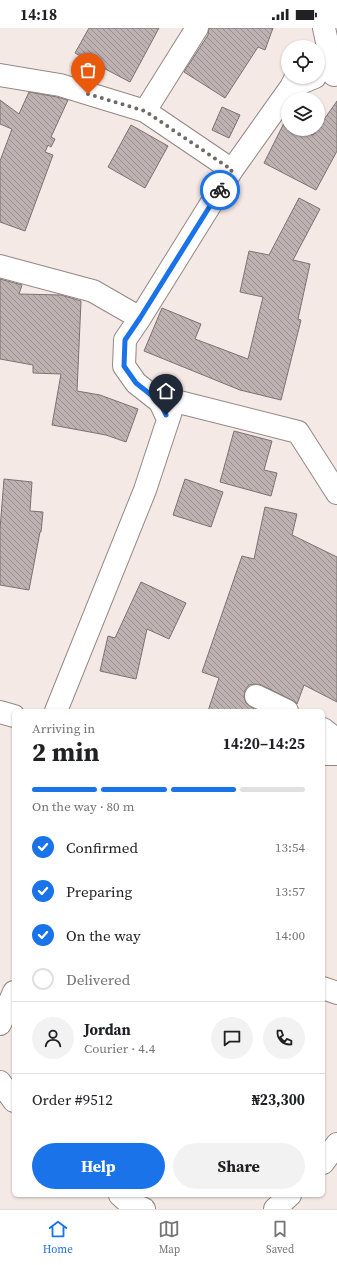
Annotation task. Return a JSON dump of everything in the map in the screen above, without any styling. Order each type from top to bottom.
[{"type":"street","points":[[145,111],[197,28]]},
{"type":"street","points":[[317,40],[324,28]]},
{"type":"street","points":[[324,28],[326,76]]},
{"type":"street","points":[[0,75],[60,86],[145,111],[232,170]]},
{"type":"street","points":[[175,400],[166,415],[160,402],[136,383],[124,366],[125,340],[232,170],[292,84]]},
{"type":"street","points":[[0,266],[93,291],[140,318]]},
{"type":"street","points":[[175,400],[298,432],[337,493]]},
{"type":"street","points":[[57,709],[145,490],[175,400]]},
{"type":"street","points":[[256,696],[283,709]]},
{"type":"street","points":[[0,712],[12,715]]},
{"type":"street","points":[[325,731],[337,740]]},
{"type":"street","points":[[325,754],[337,754]]},
{"type":"street","points":[[325,989],[337,992]]},
{"type":"street","points":[[0,1024],[12,997]]},
{"type":"street","points":[[0,1082],[12,1098]]},
{"type":"street","points":[[325,1160],[337,1144]]},
{"type":"street","points":[[122,1197],[129,1203],[144,1209]]},
{"type":"street","points":[[276,1209],[288,1197]]},
{"type":"building","points":[[89,28],[159,28],[130,82],[75,53]]},
{"type":"building","points":[[209,28],[273,28],[265,50],[258,47],[225,98],[184,72],[208,35]]},
{"type":"building","points":[[29,92],[68,100],[51,137],[55,139],[51,147],[48,145],[45,152],[53,155],[25,231],[0,222],[0,161],[12,129],[0,124],[0,100],[19,114]]},
{"type":"building","points":[[337,101],[337,151],[316,190],[264,163],[281,129],[281,136],[325,136],[325,118]]},
{"type":"building","points":[[222,107],[240,115],[229,138],[212,130]]},
{"type":"building","points":[[131,125],[168,146],[145,188],[108,167]]},
{"type":"building","points":[[299,198],[320,209],[293,260],[310,264],[298,319],[301,320],[281,400],[240,390],[144,351],[162,308],[201,324],[195,339],[248,359],[263,297],[240,292],[249,251],[269,255]]},
{"type":"building","points":[[0,279],[22,285],[19,294],[61,295],[81,301],[77,391],[100,395],[138,409],[126,442],[106,435],[52,425],[61,374],[33,373],[33,365],[0,359]]},
{"type":"building","points":[[234,431],[272,441],[264,470],[277,473],[271,496],[220,482]]},
{"type":"building","points":[[4,479],[32,482],[30,511],[43,512],[41,532],[29,590],[0,585],[0,529]]},
{"type":"building","points":[[185,479],[223,492],[211,527],[173,515]]},
{"type":"building","points":[[265,507],[297,514],[292,535],[337,557],[337,702],[304,685],[297,704],[292,700],[261,685],[255,684],[249,685],[245,690],[244,697],[246,703],[254,709],[209,709],[219,678],[202,672],[242,556],[254,559]]},
{"type":"building","points":[[141,582],[186,603],[169,639],[147,629],[136,679],[100,671],[108,636],[115,638]]},
{"type":"way so far","points":[[88,94],[145,111],[232,170],[220,190]]},
{"type":"route","points":[[166,415],[160,402],[136,383],[124,366],[125,340],[220,190]]}]
